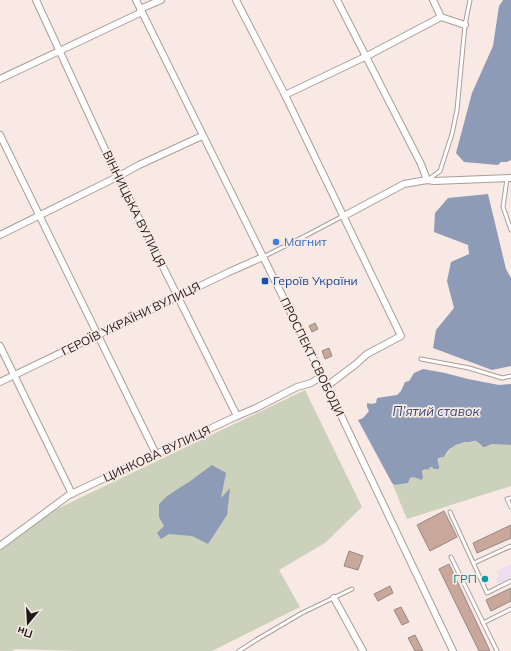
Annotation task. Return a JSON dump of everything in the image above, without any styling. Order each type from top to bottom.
[{"type":"street","name":"ВІННИЦЬКА ВУЛИЦЯ","points":[[36,0],[106,151],[237,416]]},
{"type":"street","name":"ПРОСПЕКТ СВОБОДИ","points":[[136,0],[327,386],[453,651]]},
{"type":"street","points":[[0,79],[59,52],[161,0]]},
{"type":"street","points":[[236,0],[285,95],[401,336],[367,354],[327,386]]},
{"type":"street","points":[[338,0],[421,164],[427,180]]},
{"type":"street","points":[[433,0],[441,18]]},
{"type":"street","points":[[285,95],[367,56],[441,18],[465,24]]},
{"type":"street","points":[[0,135],[156,454]]},
{"type":"street","points":[[0,235],[139,165],[202,136]]},
{"type":"street","points":[[344,216],[404,184],[427,180],[509,179]]},
{"type":"street","name":"ГЕРОЇВ УКРАЇНИ ВУЛИЦЯ","points":[[0,382],[178,296],[263,257]]},
{"type":"street","points":[[0,346],[72,494]]},
{"type":"street","name":"ЦИНКОВА ВУЛИЦЯ","points":[[0,545],[69,495],[256,408],[297,387],[311,383],[322,376]]},
{"type":"street","points":[[334,598],[363,651]]},
{"type":"lane","points":[[427,180],[440,171],[452,134],[457,110],[465,24],[470,0]]},
{"type":"lane","points":[[509,179],[503,207],[511,230]]},
{"type":"lane","points":[[263,257],[344,216]]},
{"type":"lane","points":[[421,359],[469,368],[502,378],[511,376]]},
{"type":"lane","points":[[511,498],[507,499],[511,507]]},
{"type":"lane","points":[[450,512],[487,592],[511,581]]},
{"type":"lane","points":[[474,563],[511,546]]},
{"type":"lane","points":[[451,557],[497,651]]},
{"type":"lane","points":[[239,651],[302,613],[352,589]]},
{"type":"lane","points":[[483,623],[511,609]]},
{"type":"shaded area","points":[[511,564],[511,578],[498,584],[496,578],[499,577],[496,571]]},
{"type":"green space","points":[[305,390],[362,507],[325,543],[279,570],[300,607],[212,651],[79,651],[15,649],[12,651],[0,651],[0,551],[36,519]]},
{"type":"green space","points":[[472,440],[478,441],[485,447],[492,444],[511,445],[511,486],[407,519],[392,483],[395,485],[408,483],[410,478],[423,478],[422,471],[425,469],[427,470],[430,467],[439,466],[438,459],[444,457],[453,446]]},
{"type":"water","points":[[503,0],[511,0],[511,160],[501,162],[498,165],[464,162],[456,153],[472,93],[493,46],[499,6]]},
{"type":"water","points":[[488,194],[506,269],[511,278],[511,366],[492,370],[433,348],[436,330],[454,308],[447,281],[451,262],[469,254],[468,245],[434,232],[435,213],[448,198]]},
{"type":"water","name":"П’ятий ставок","points":[[423,369],[499,385],[511,384],[511,445],[492,444],[483,447],[474,441],[455,445],[444,457],[438,459],[439,469],[430,467],[427,470],[425,469],[422,471],[423,478],[421,480],[410,478],[408,483],[395,485],[392,483],[358,420],[363,418],[369,411],[367,403],[376,403],[377,398],[397,395],[401,391],[405,382],[409,381],[414,373]]},
{"type":"water","points":[[212,465],[226,473],[221,498],[230,488],[227,515],[208,544],[192,536],[169,534],[161,539],[157,533],[164,526],[159,517],[159,504],[166,497]]},
{"type":"building","points":[[315,323],[318,329],[312,332],[309,326]]},
{"type":"building","points":[[329,348],[332,356],[325,359],[322,351]]},
{"type":"building","points":[[444,511],[457,537],[430,551],[417,525]]},
{"type":"building","points":[[511,525],[511,538],[477,553],[473,543]]},
{"type":"building","points":[[349,551],[363,556],[358,570],[344,566]]},
{"type":"building","points":[[449,564],[490,651],[479,651],[439,569]]},
{"type":"building","points":[[390,586],[393,593],[378,601],[374,594]]},
{"type":"building","points":[[511,588],[511,601],[491,611],[486,600]]},
{"type":"building","points":[[401,607],[409,622],[402,625],[394,610]]},
{"type":"building","points":[[415,635],[423,651],[415,651],[408,638]]},
{"type":"place","name":"Магнит","points":[[276,242]]},
{"type":"place","name":"Героїв України","points":[[265,281]]},
{"type":"place","name":"ГРП","points":[[485,579]]}]
